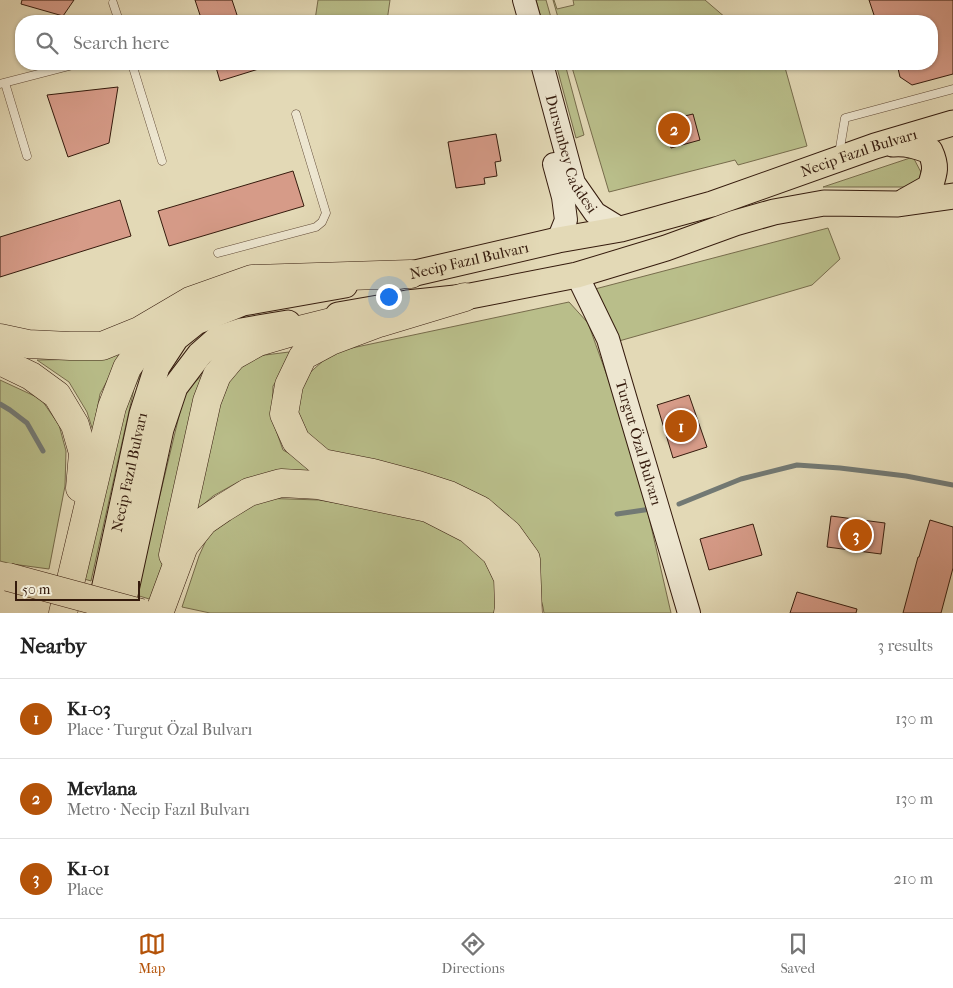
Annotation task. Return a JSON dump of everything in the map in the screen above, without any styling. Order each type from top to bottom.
[{"type":"highway","points":[[0,338],[28,344],[102,346],[139,331],[190,301],[252,279],[410,274]]},
{"type":"highway","points":[[63,613],[112,407],[128,368],[145,342],[188,306],[252,279]]},
{"type":"highway","points":[[465,297],[378,323],[331,342],[303,356],[288,385],[284,414],[296,442],[322,463],[373,473],[418,485],[449,495],[480,510],[508,534],[526,559],[528,613]]},
{"type":"highway","points":[[154,611],[207,401],[216,375],[233,356],[258,342],[407,303]]},
{"type":"highway","points":[[0,361],[31,376],[57,395],[75,425],[83,453],[74,564]]},
{"type":"highway","points":[[154,611],[184,546],[204,521],[249,492],[281,483],[318,485],[428,508],[469,529],[496,553],[508,578],[508,613]]},
{"type":"highway","points":[[3,575],[154,611]]},
{"type":"main road","points":[[511,0],[515,15]]},
{"type":"main road","points":[[524,0],[528,15]]},
{"type":"main road","name":"Dursunbey Caddesi","points":[[530,70],[563,197],[566,220],[558,240]]},
{"type":"main road","name":"Dursunbey Caddesi","points":[[544,70],[574,183],[595,213],[621,229]]},
{"type":"main road","name":"Necip Fazıl Bulvarı","points":[[99,613],[142,414],[157,367],[176,338],[196,322],[243,303],[410,274],[558,240],[621,229],[712,204],[875,146],[953,124]]},
{"type":"main road","points":[[875,146],[905,143],[918,146],[930,151],[935,162],[935,173],[930,187],[898,204]]},
{"type":"main road","name":"Necip Fazıl Bulvarı","points":[[121,613],[161,429],[175,387],[200,354],[217,340],[241,331],[407,303],[465,297],[577,275],[774,212],[824,203],[898,204],[953,196]]},
{"type":"main road","name":"Turgut Özal Bulvarı","points":[[577,275],[608,339],[689,613]]},
{"type":"lane","points":[[113,3],[117,15]]},
{"type":"lane","points":[[27,156],[2,83],[54,70]]},
{"type":"lane","points":[[134,70],[162,161]]},
{"type":"lane","points":[[838,159],[845,118],[953,90]]},
{"type":"lane","points":[[218,253],[316,227],[322,222],[326,213],[296,114]]},
{"type":"green space","points":[[318,0],[390,0],[388,15],[316,15]]},
{"type":"green space","points":[[536,0],[546,0],[550,15],[540,15]]},
{"type":"green space","points":[[553,0],[557,9],[574,5],[573,0],[705,0],[722,15],[557,15]]},
{"type":"green space","points":[[558,70],[567,70],[584,135],[576,138]]},
{"type":"green space","points":[[573,70],[786,70],[807,146],[738,165],[735,160],[609,192]]},
{"type":"green space","points":[[913,157],[923,176],[913,187],[823,187]]},
{"type":"green space","points":[[828,228],[840,259],[812,285],[619,341],[595,289]]},
{"type":"green space","points":[[569,302],[588,323],[633,448],[671,613],[544,613],[524,538],[321,452],[305,436],[295,415],[305,377],[333,352]]},
{"type":"green space","points":[[127,350],[114,368],[100,394],[93,431],[87,412],[69,382],[37,360],[100,359]]},
{"type":"green space","points":[[297,351],[273,386],[272,419],[283,450],[322,472],[281,472],[238,482],[213,496],[189,517],[211,427],[229,375],[257,356]]},
{"type":"green space","points":[[146,362],[134,389],[91,581],[78,577],[124,389]]},
{"type":"green space","points":[[206,372],[184,451],[156,601],[136,595],[185,391]]},
{"type":"green space","points":[[0,380],[41,399],[59,425],[66,451],[65,486],[49,569],[0,561]]},
{"type":"green space","points":[[259,498],[319,500],[408,515],[463,537],[489,566],[495,579],[496,613],[210,613],[182,607],[199,556],[208,536],[224,516]]},
{"type":"building","points":[[22,0],[74,0],[64,15],[21,4]]},
{"type":"building","points":[[195,0],[232,0],[237,15],[200,15]]},
{"type":"building","points":[[869,0],[953,0],[953,74],[912,85],[900,77],[898,70],[938,70],[938,15],[874,15]]},
{"type":"building","points":[[217,70],[255,70],[220,81]]},
{"type":"building","points":[[118,87],[109,143],[68,157],[47,95]]},
{"type":"building","points":[[693,114],[700,140],[671,148],[664,121]]},
{"type":"building","points":[[496,134],[501,161],[495,162],[497,176],[484,178],[485,184],[456,188],[448,142]]},
{"type":"building","points":[[293,171],[304,206],[169,246],[158,211]]},
{"type":"building","points":[[120,200],[131,236],[0,277],[0,237]]},
{"type":"building","points":[[689,395],[707,447],[673,458],[657,405]]},
{"type":"building","points":[[831,516],[885,523],[881,554],[827,547]]},
{"type":"building","points":[[930,520],[953,527],[953,568],[941,613],[903,613],[918,557]]},
{"type":"building","points":[[753,524],[762,555],[709,570],[700,539]]},
{"type":"building","points":[[797,592],[857,609],[856,613],[790,613]]},
{"type":"waterway","points":[[0,404],[27,423],[43,451]]},
{"type":"waterway","points":[[679,504],[741,479],[797,465],[906,476],[953,485]]},
{"type":"waterway","points":[[617,514],[651,509]]},
{"type":"place","name":"Mevlana","points":[[674,129]]},
{"type":"place","name":"K1-03","points":[[681,426]]},
{"type":"place","name":"K1-01","points":[[856,535]]}]
